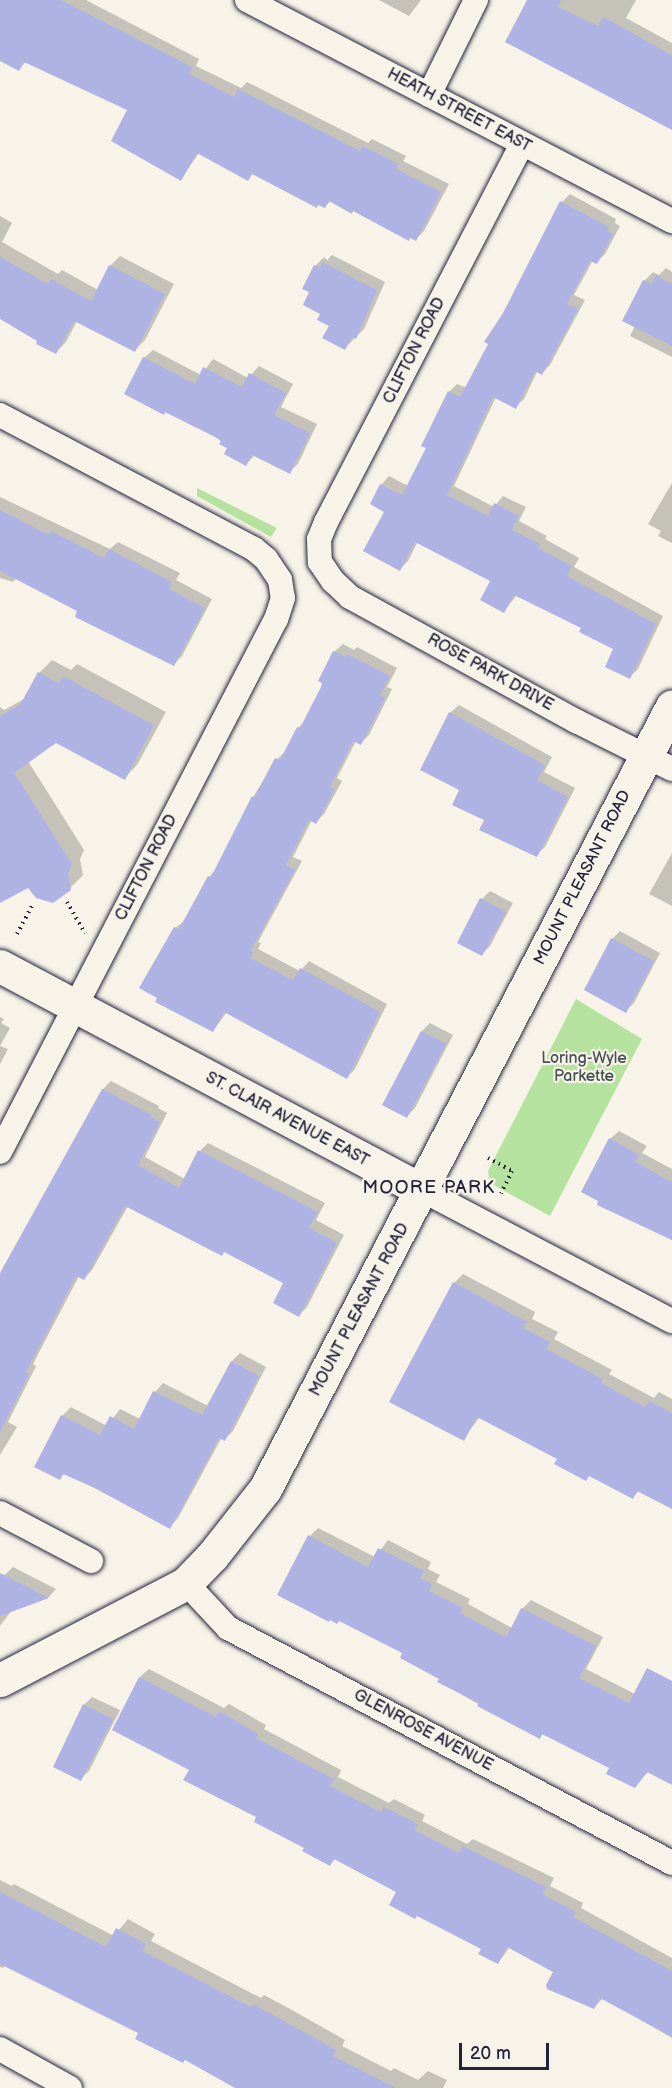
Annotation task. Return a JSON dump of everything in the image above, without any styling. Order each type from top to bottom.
[{"type":"main road","name":"MOUNT PLEASANT ROAD","points":[[0,1680],[186,1583],[213,1555],[265,1489],[422,1190],[659,763],[672,706]]},
{"type":"main road","name":"ST. CLAIR AVENUE EAST","points":[[0,966],[422,1190]]},
{"type":"street","name":"HEATH STREET EAST","points":[[247,0],[672,221]]},
{"type":"street","points":[[429,95],[477,0]]},
{"type":"street","name":"CLIFTON ROAD","points":[[320,562],[319,539],[326,522],[522,144]]},
{"type":"street","name":"CLIFTON ROAD","points":[[0,415],[254,549],[266,559],[280,580],[283,598],[276,620],[0,1152]]},
{"type":"street","name":"ROSE PARK DRIVE","points":[[320,562],[333,581],[350,597],[659,763]]},
{"type":"street","name":"ST. CLAIR AVENUE EAST","points":[[422,1190],[672,1320]]},
{"type":"street","points":[[0,1514],[91,1561]]},
{"type":"street","name":"GLENROSE AVENUE","points":[[186,1583],[228,1628],[672,1863]]},
{"type":"street","points":[[0,2049],[70,2088]]},
{"type":"path","points":[[67,902],[85,935]]},
{"type":"path","points":[[17,934],[33,904]]},
{"type":"path","points":[[488,1158],[512,1171],[501,1194]]},
{"type":"green space","points":[[197,488],[277,528],[271,537],[197,496]]},
{"type":"green space","name":"Loring-Wyle Parkette","points":[[576,999],[642,1039],[550,1216],[490,1183],[488,1171]]},
{"type":"building","points":[[0,0],[61,0],[192,67],[189,74],[234,97],[238,89],[360,151],[362,146],[399,164],[396,169],[441,192],[416,241],[410,238],[409,241],[329,201],[325,208],[318,205],[317,208],[252,174],[248,181],[197,153],[181,181],[111,141],[127,110],[24,62],[19,71],[0,61]]},
{"type":"building","points":[[527,0],[561,0],[558,7],[598,26],[603,17],[672,55],[672,130],[505,42]]},
{"type":"building","points":[[560,201],[609,227],[607,231],[613,234],[597,264],[590,261],[567,304],[578,309],[542,375],[535,371],[516,409],[493,397],[447,495],[488,516],[494,503],[519,516],[512,530],[540,544],[538,548],[572,566],[567,576],[656,624],[630,679],[605,667],[613,649],[579,632],[581,628],[514,595],[504,613],[480,600],[490,581],[415,542],[400,571],[363,551],[384,512],[370,504],[380,484],[402,495],[426,448],[421,446],[448,391],[460,397],[488,344],[484,342],[503,313]]},
{"type":"building","points":[[0,257],[48,284],[51,279],[91,301],[109,265],[165,294],[135,352],[74,321],[56,354],[36,344],[37,341],[0,319]]},
{"type":"building","points":[[322,262],[377,290],[356,339],[352,337],[345,350],[322,338],[329,326],[317,320],[320,314],[303,305],[309,292],[302,289],[314,265],[320,268]]},
{"type":"building","points":[[656,275],[672,284],[672,346],[622,321],[643,280],[652,284]]},
{"type":"building","points":[[143,357],[195,384],[203,367],[242,387],[249,373],[286,393],[274,415],[310,433],[290,474],[252,455],[246,466],[224,454],[227,448],[219,444],[221,441],[215,437],[165,412],[164,415],[124,394]]},
{"type":"building","points":[[0,510],[49,535],[51,531],[104,558],[109,549],[172,582],[169,589],[205,608],[174,666],[75,617],[77,611],[0,571]]},
{"type":"building","points":[[333,651],[346,657],[347,654],[390,676],[380,695],[385,698],[361,745],[353,741],[330,787],[335,789],[316,824],[309,820],[286,865],[295,870],[251,950],[253,952],[250,958],[293,980],[300,968],[380,1012],[347,1079],[224,1012],[213,1032],[155,1002],[157,998],[139,988],[174,927],[179,929],[208,876],[211,877],[252,796],[254,798],[275,758],[280,760],[297,727],[300,728],[321,687],[322,683],[318,681]]},
{"type":"building","points":[[38,672],[59,683],[63,676],[154,725],[125,780],[56,743],[14,773],[72,864],[68,873],[71,890],[53,903],[36,898],[28,888],[0,903],[0,716],[20,705]]},
{"type":"building","points":[[449,712],[545,765],[537,780],[568,797],[537,857],[479,830],[484,820],[452,805],[459,790],[420,770]]},
{"type":"building","points":[[480,898],[506,912],[482,956],[457,943]]},
{"type":"building","points":[[611,938],[654,961],[626,1013],[584,990]]},
{"type":"building","points":[[421,1031],[446,1044],[407,1118],[382,1105]]},
{"type":"building","points":[[102,1089],[152,1115],[150,1117],[160,1122],[138,1165],[179,1188],[198,1150],[318,1212],[309,1228],[337,1243],[299,1317],[273,1303],[283,1283],[224,1252],[222,1256],[125,1206],[84,1280],[76,1276],[26,1372],[29,1374],[0,1432],[0,1273]]},
{"type":"building","points":[[609,1138],[639,1155],[635,1162],[672,1182],[672,1240],[597,1205],[598,1201],[581,1192]]},
{"type":"building","points":[[453,1282],[527,1322],[523,1328],[550,1342],[546,1349],[603,1379],[601,1383],[645,1407],[649,1401],[672,1413],[672,1509],[637,1491],[633,1499],[589,1476],[586,1481],[554,1464],[557,1459],[477,1417],[464,1441],[389,1402]]},
{"type":"building","points":[[231,1361],[259,1376],[225,1441],[219,1438],[170,1529],[95,1488],[63,1474],[60,1480],[34,1467],[61,1415],[100,1435],[110,1416],[134,1429],[153,1391],[202,1415]]},
{"type":"building","points":[[308,1535],[368,1567],[378,1548],[424,1571],[420,1578],[432,1584],[429,1591],[463,1608],[460,1613],[503,1636],[507,1636],[521,1608],[596,1646],[579,1678],[629,1703],[647,1668],[672,1681],[672,1785],[647,1772],[635,1788],[606,1774],[609,1768],[542,1734],[540,1739],[477,1706],[479,1703],[437,1682],[439,1679],[400,1658],[402,1653],[339,1621],[337,1624],[330,1620],[329,1622],[277,1595]]},
{"type":"building","points":[[0,1573],[49,1598],[0,1616]]},
{"type":"building","points":[[139,1677],[216,1717],[219,1711],[258,1734],[256,1738],[334,1779],[330,1786],[381,1812],[384,1807],[418,1824],[414,1830],[459,1853],[463,1846],[546,1887],[542,1894],[576,1912],[573,1917],[672,1971],[672,2037],[600,1998],[594,2009],[547,1989],[546,1985],[553,1972],[507,1947],[498,1964],[478,1954],[481,1949],[417,1916],[415,1919],[389,1905],[396,1892],[334,1859],[330,1866],[302,1851],[304,1848],[254,1822],[256,1817],[183,1780],[189,1770],[112,1730]]},
{"type":"building","points":[[83,1704],[113,1719],[81,1781],[53,1767]]},
{"type":"building","points":[[0,1892],[106,1947],[116,1928],[146,1944],[142,1951],[251,2007],[253,2004],[336,2050],[333,2056],[396,2088],[235,2088],[185,2060],[183,2063],[135,2039],[138,2033],[0,1964]]},
{"type":"district","name":"MOORE PARK","points":[[429,1188]]}]
